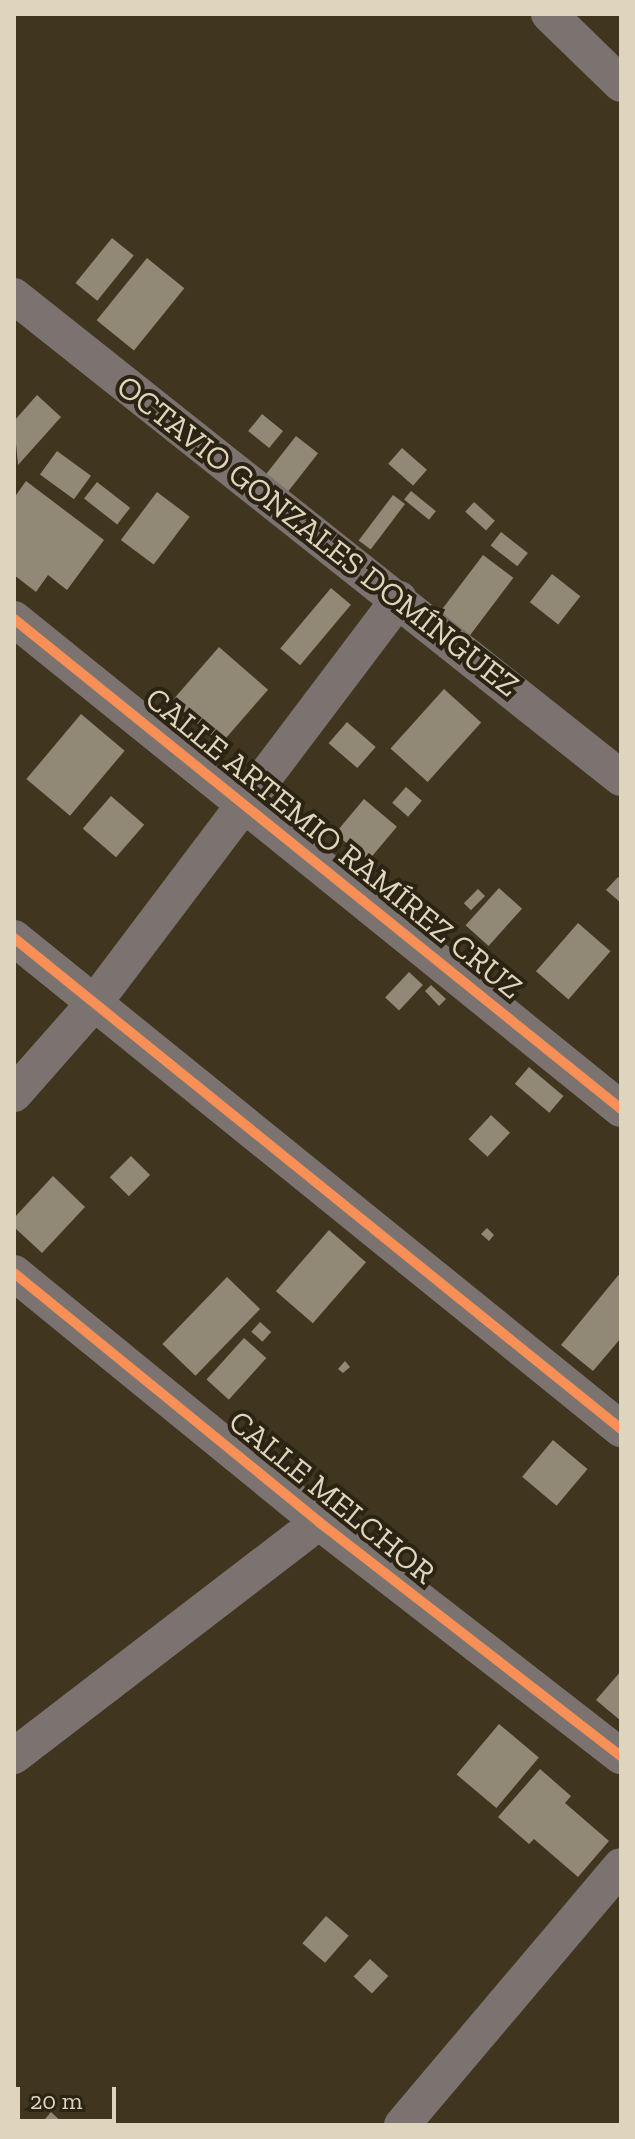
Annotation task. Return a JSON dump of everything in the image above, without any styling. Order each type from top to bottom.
[{"type":"street","points":[[549,14],[621,84]]},
{"type":"street","name":"OCTAVIO GONZALES DOMÍNGUEZ","points":[[14,296],[621,778]]},
{"type":"street","points":[[14,1094],[95,1002],[399,599]]},
{"type":"street","name":"CALLE ARTEMIO RAMÍREZ CRUZ","points":[[14,619],[246,803],[621,1109]]},
{"type":"street","points":[[14,938],[621,1429]]},
{"type":"street","name":"CALLE MELCHOR","points":[[14,1273],[319,1522],[621,1756]]},
{"type":"street","points":[[14,1756],[319,1522]]},
{"type":"street","points":[[402,2125],[621,1866]]},
{"type":"building","points":[[112,238],[134,256],[97,301],[75,283]]},
{"type":"building","points":[[147,258],[184,288],[134,350],[97,320]]},
{"type":"building","points":[[37,395],[61,417],[18,465],[14,421]]},
{"type":"building","points":[[262,414],[283,431],[269,448],[248,431]]},
{"type":"building","points":[[296,436],[318,453],[288,492],[266,475]]},
{"type":"building","points":[[402,448],[427,470],[413,485],[388,464]]},
{"type":"building","points":[[57,451],[91,476],[74,499],[40,474]]},
{"type":"building","points":[[26,481],[104,540],[67,590],[48,575],[36,592],[14,575],[14,498]]},
{"type":"building","points":[[97,482],[130,508],[117,524],[84,499]]},
{"type":"building","points":[[411,491],[436,511],[429,520],[404,500]]},
{"type":"building","points":[[157,492],[190,517],[154,565],[121,540]]},
{"type":"building","points":[[393,495],[405,504],[371,550],[359,541]]},
{"type":"building","points":[[474,502],[495,521],[486,530],[465,512]]},
{"type":"building","points":[[501,532],[528,553],[517,566],[491,545]]},
{"type":"building","points":[[483,555],[513,578],[470,635],[440,613]]},
{"type":"building","points":[[552,574],[580,596],[558,625],[530,602]]},
{"type":"building","points":[[331,588],[351,605],[300,665],[280,649]]},
{"type":"building","points":[[219,647],[268,690],[221,744],[172,701]]},
{"type":"building","points":[[444,689],[481,722],[428,782],[390,748]]},
{"type":"building","points":[[81,714],[125,751],[70,816],[26,779]]},
{"type":"building","points":[[347,722],[376,747],[357,768],[329,743]]},
{"type":"building","points":[[406,787],[422,801],[408,817],[392,803]]},
{"type":"building","points":[[111,796],[144,825],[116,857],[83,828]]},
{"type":"building","points":[[364,799],[397,827],[368,861],[335,833]]},
{"type":"building","points":[[618,877],[621,880],[621,903],[606,890]]},
{"type":"building","points":[[499,888],[522,909],[489,946],[466,925]]},
{"type":"building","points":[[478,889],[485,896],[471,910],[464,903]]},
{"type":"building","points":[[578,923],[610,951],[568,1000],[536,971]]},
{"type":"building","points":[[409,972],[423,985],[399,1011],[385,998]]},
{"type":"building","points":[[431,985],[446,999],[439,1006],[425,991]]},
{"type":"building","points":[[529,1067],[563,1096],[549,1113],[515,1084]]},
{"type":"building","points":[[491,1115],[510,1133],[488,1157],[468,1139]]},
{"type":"building","points":[[131,1156],[150,1175],[129,1196],[110,1177]]},
{"type":"building","points":[[53,1176],[85,1207],[42,1253],[14,1227],[14,1218]]},
{"type":"building","points":[[487,1228],[494,1235],[489,1241],[481,1234]]},
{"type":"building","points":[[329,1230],[366,1262],[313,1323],[276,1291]]},
{"type":"building","points":[[621,1272],[621,1338],[593,1371],[561,1345]]},
{"type":"building","points":[[227,1277],[260,1309],[195,1376],[162,1344]]},
{"type":"building","points":[[260,1322],[271,1332],[262,1342],[251,1332]]},
{"type":"building","points":[[244,1338],[266,1358],[229,1400],[207,1380]]},
{"type":"building","points":[[345,1361],[350,1367],[343,1373],[338,1369]]},
{"type":"building","points":[[553,1440],[587,1469],[557,1506],[522,1477]]},
{"type":"building","points":[[621,1671],[621,1721],[596,1700]]},
{"type":"building","points":[[499,1724],[539,1757],[496,1808],[457,1775]]},
{"type":"building","points":[[540,1769],[571,1796],[565,1803],[609,1841],[578,1877],[534,1839],[529,1844],[498,1817]]},
{"type":"building","points":[[326,1916],[349,1936],[325,1963],[302,1943]]},
{"type":"building","points":[[370,1959],[388,1976],[372,1994],[354,1977]]},
{"type":"building","points":[[51,2112],[65,2125],[40,2125]]},
{"type":"cycle path","points":[[14,619],[621,1109]]},
{"type":"cycle path","points":[[14,938],[621,1429]]},
{"type":"cycle path","points":[[14,1273],[319,1522],[621,1756]]}]
